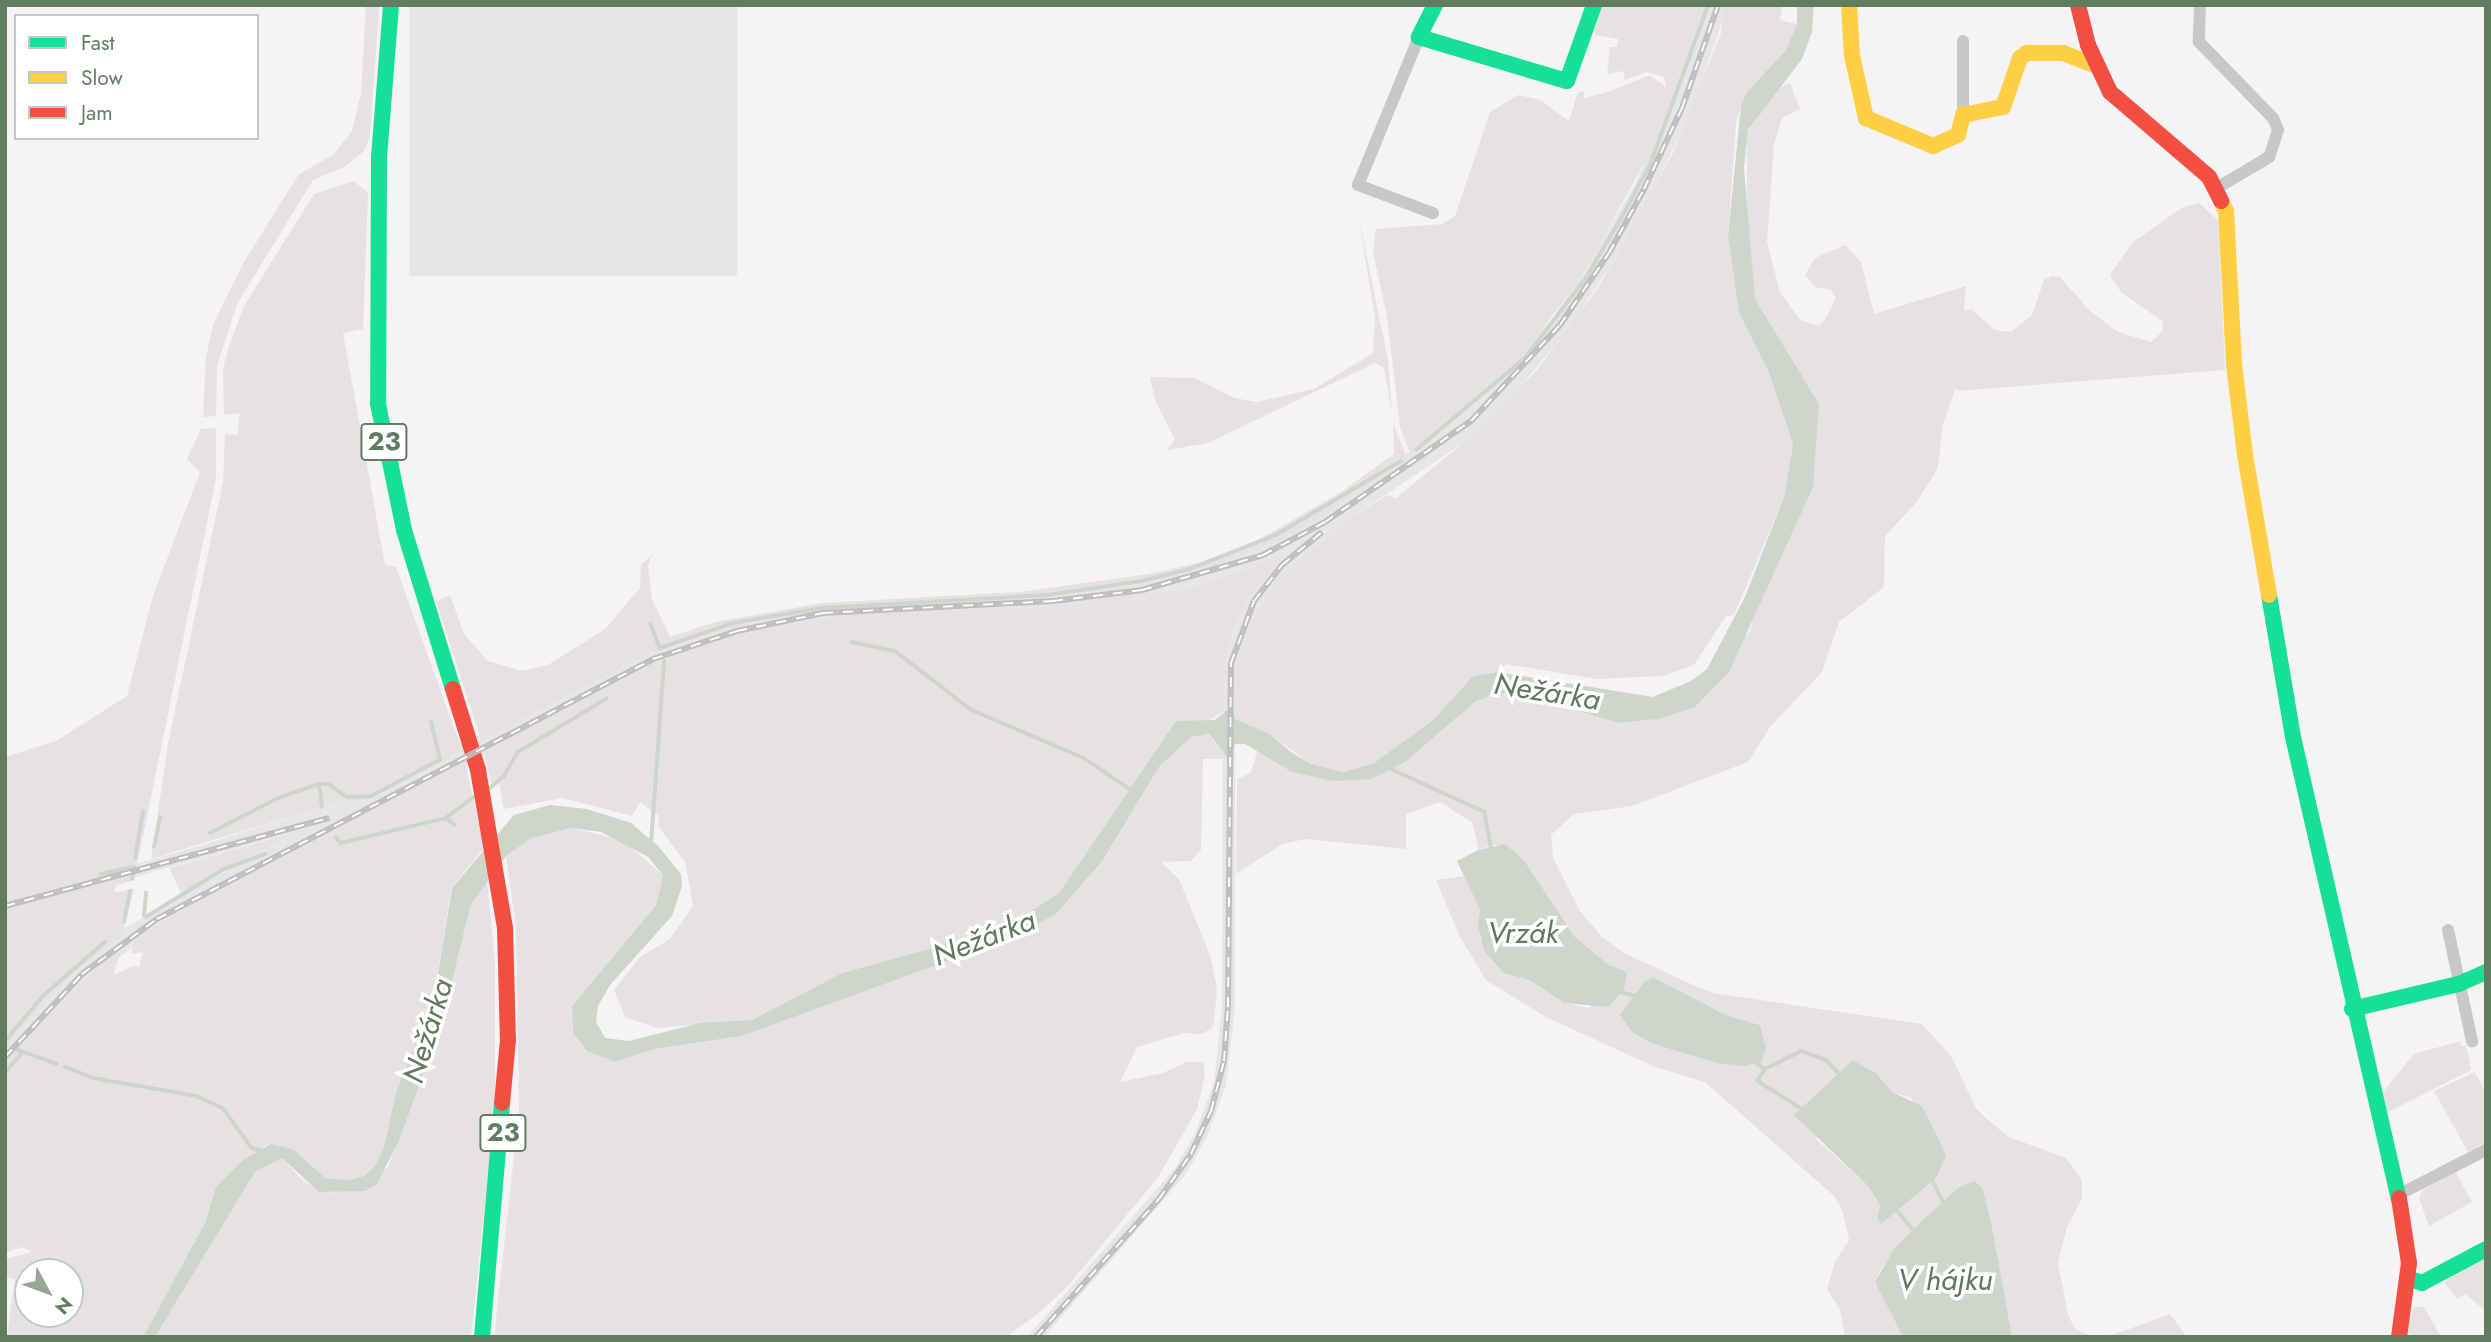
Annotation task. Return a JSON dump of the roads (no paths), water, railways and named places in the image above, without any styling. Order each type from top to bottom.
[{"type":"street","name":"23","points":[[391,5],[379,156],[378,404],[404,530],[464,716],[488,813],[505,929],[507,1065],[482,1337]]},
{"type":"street","points":[[1433,214],[1358,185],[1419,37],[1435,5]]},
{"type":"street","points":[[1419,37],[1567,80],[1594,5]]},
{"type":"street","points":[[1849,5],[1852,56],[1867,118],[1933,146],[1958,135],[1963,115],[1963,41]]},
{"type":"street","points":[[2078,5],[2095,65],[2110,92],[2199,167],[2217,188],[2228,222],[2234,364],[2245,456],[2293,737],[2352,1010],[2398,1195],[2407,1278],[2399,1337]]},
{"type":"street","points":[[2200,5],[2199,42],[2273,118],[2277,130],[2269,157],[2217,188]]},
{"type":"street","points":[[2072,55],[2085,31]]},
{"type":"street","points":[[1963,115],[2003,107],[2020,58],[2027,53],[2072,55],[2095,65]]},
{"type":"street","points":[[2448,930],[2472,1041]]},
{"type":"street","points":[[2352,1010],[2459,984],[2486,972]]},
{"type":"street","points":[[2398,1195],[2486,1150]]},
{"type":"street","points":[[2407,1278],[2422,1283],[2486,1249]]},
{"type":"water","name":"Nežárka","points":[[1797,5],[1814,5],[1812,32],[1802,59],[1748,130],[1744,168],[1755,299],[1819,404],[1813,487],[1729,672],[1695,707],[1659,719],[1619,723],[1519,693],[1499,693],[1476,701],[1405,762],[1372,779],[1333,781],[1292,772],[1245,744],[1235,744],[1229,759],[1209,734],[1191,737],[1159,767],[1102,862],[1055,915],[1000,942],[742,1036],[655,1049],[615,1062],[587,1051],[573,1033],[572,1006],[656,905],[663,875],[648,857],[601,832],[571,828],[532,838],[506,856],[471,904],[441,1026],[398,1143],[376,1185],[365,1191],[319,1192],[282,1158],[255,1172],[155,1337],[143,1337],[205,1223],[216,1187],[242,1161],[271,1144],[293,1149],[325,1178],[349,1180],[364,1176],[375,1166],[384,1147],[396,1092],[434,998],[452,888],[514,815],[550,805],[587,809],[631,823],[658,846],[681,874],[682,886],[672,916],[610,985],[598,1006],[596,1022],[605,1038],[629,1041],[700,1023],[752,1020],[842,973],[950,943],[1019,919],[1059,893],[1176,721],[1215,720],[1232,706],[1235,719],[1270,734],[1291,752],[1311,764],[1343,772],[1374,763],[1433,720],[1473,676],[1498,672],[1653,697],[1691,681],[1707,669],[1745,597],[1784,497],[1793,444],[1769,373],[1739,313],[1728,236],[1741,106],[1746,93],[1786,50],[1797,24]]},
{"type":"water","name":"Vrzák","points":[[1506,844],[1525,862],[1574,936],[1609,965],[1627,972],[1624,990],[1608,1007],[1564,1003],[1529,980],[1504,973],[1484,951],[1478,925],[1480,910],[1457,861],[1478,850]]},
{"type":"water","points":[[1653,977],[1726,1015],[1760,1025],[1766,1048],[1761,1062],[1745,1066],[1717,1063],[1651,1043],[1632,1032],[1620,1015],[1645,981]]},
{"type":"water","points":[[1853,1060],[1876,1073],[1892,1092],[1922,1106],[1946,1155],[1936,1178],[1881,1224],[1877,1218],[1880,1205],[1868,1186],[1794,1115]]},
{"type":"water","name":"V hájku","points":[[1974,1181],[1982,1187],[1991,1222],[2012,1337],[1903,1337],[1875,1282],[1894,1249],[1958,1188]]},
{"type":"waterway","points":[[1652,160],[1708,5]]},
{"type":"waterway","points":[[1625,211],[1651,163]]},
{"type":"waterway","points":[[1416,450],[1525,358],[1586,278],[1624,213]]},
{"type":"waterway","points":[[660,648],[733,623],[822,608],[1048,595],[1142,581],[1190,569],[1276,535],[1401,461]]},
{"type":"waterway","points":[[651,624],[660,648]]},
{"type":"waterway","points":[[852,642],[895,651],[972,710],[1084,758],[1131,790]]},
{"type":"waterway","points":[[651,844],[664,661]]},
{"type":"waterway","points":[[489,789],[504,776],[518,752],[606,699]]},
{"type":"waterway","points":[[322,807],[319,784],[329,784],[347,797],[371,796],[440,760],[431,722]]},
{"type":"waterway","points":[[1387,767],[1485,812],[1491,847]]},
{"type":"waterway","points":[[210,833],[278,798],[319,784]]},
{"type":"waterway","points":[[446,818],[475,796]]},
{"type":"waterway","points":[[135,858],[143,812]]},
{"type":"waterway","points":[[154,847],[160,818]]},
{"type":"waterway","points":[[336,837],[341,843],[446,818],[455,825]]},
{"type":"waterway","points":[[146,917],[222,870],[265,854]]},
{"type":"waterway","points":[[101,874],[134,867]]},
{"type":"waterway","points":[[132,879],[133,875]]},
{"type":"waterway","points":[[124,922],[130,892]]},
{"type":"waterway","points":[[144,916],[146,893]]},
{"type":"waterway","points":[[6,1040],[44,995],[105,942]]},
{"type":"waterway","points":[[1620,992],[1636,996]]},
{"type":"waterway","points":[[18,1050],[57,1064]]},
{"type":"waterway","points":[[1765,1069],[1801,1051],[1826,1060],[1842,1076]]},
{"type":"waterway","points":[[5,1073],[22,1053]]},
{"type":"waterway","points":[[1753,1060],[1765,1069],[1758,1081],[1804,1110]]},
{"type":"waterway","points":[[65,1067],[93,1078],[197,1096],[223,1108],[252,1148],[264,1151]]},
{"type":"waterway","points":[[1932,1179],[1945,1206]]},
{"type":"waterway","points":[[1897,1210],[1914,1231]]},
{"type":"railway","points":[[5,1057],[82,974],[157,919],[653,659],[737,631],[823,613],[1053,601],[1142,590],[1263,555],[1325,522],[1471,421],[1560,325],[1609,253],[1644,189],[1682,108],[1718,5]]},
{"type":"railway","points":[[1036,1337],[1159,1199],[1191,1154],[1211,1111],[1224,1061],[1228,1007],[1231,663],[1254,601],[1282,565],[1322,532]]},
{"type":"railway","points":[[5,906],[329,818]]}]
